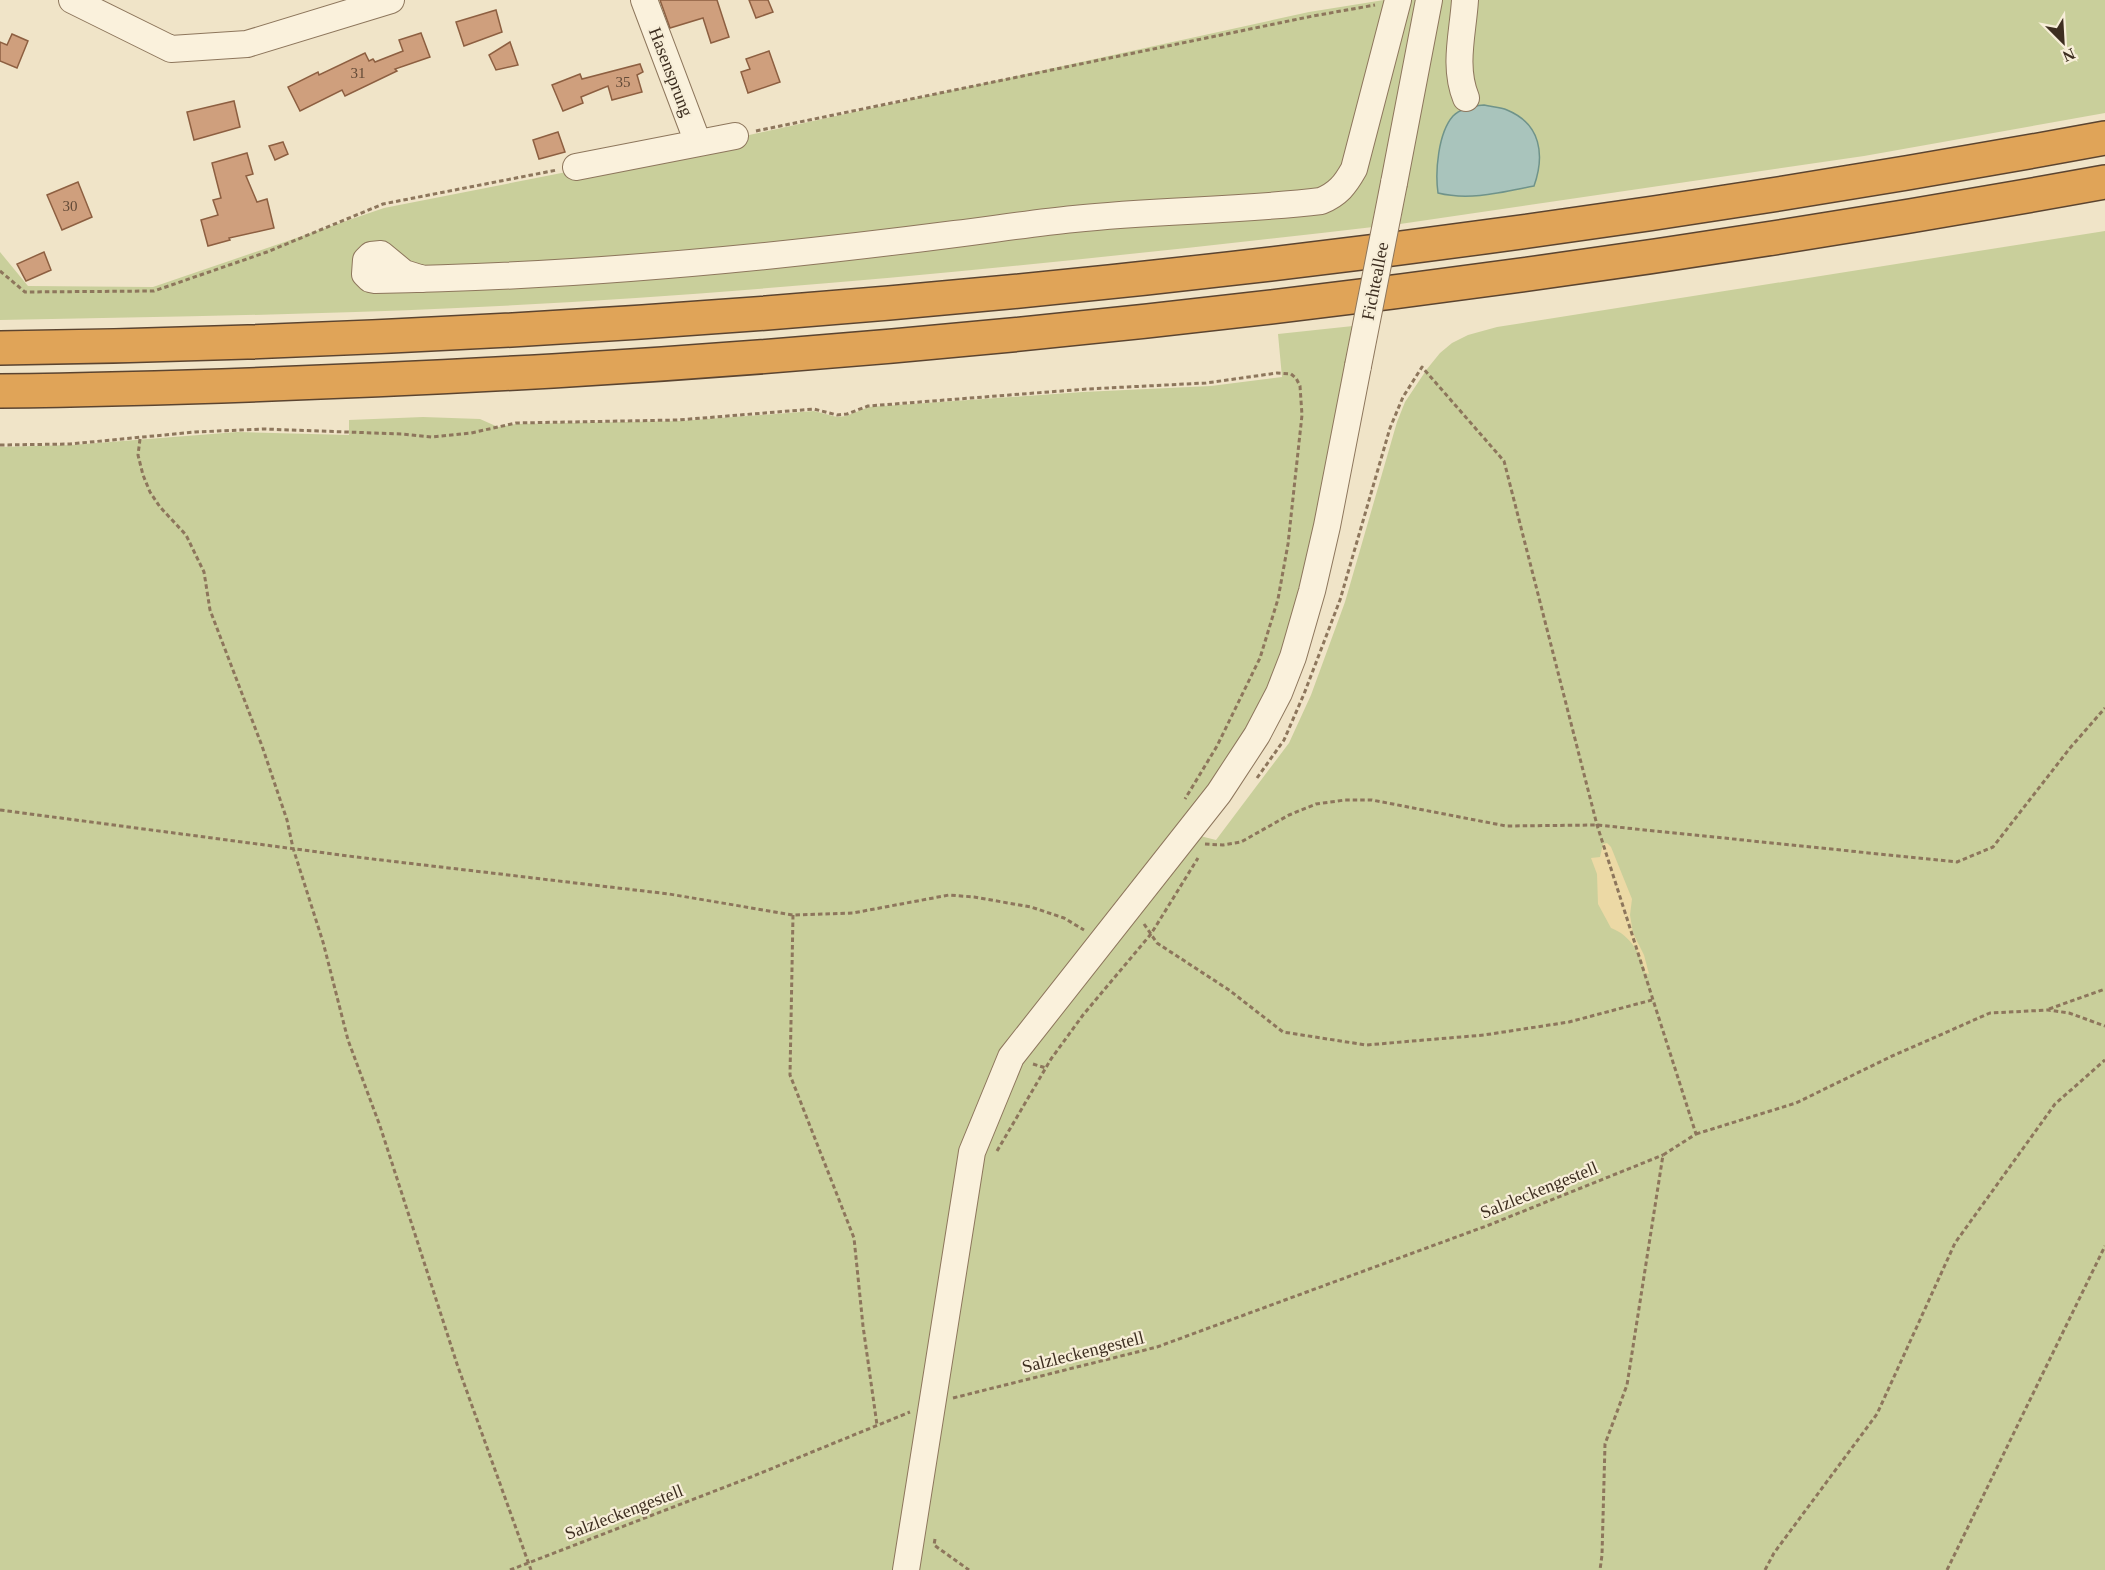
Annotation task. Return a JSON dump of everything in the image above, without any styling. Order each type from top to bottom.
[{"type":"highway","points":[[0,348],[262,342],[646,323],[840,309],[1116,282],[1320,260],[1603,222],[1844,185],[2105,138]]},
{"type":"highway","points":[[0,391],[430,378],[736,359],[1011,336],[1346,300],[1614,264],[1869,224],[2105,182]]},
{"type":"street","points":[[72,0],[171,49],[247,44],[391,0]]},
{"type":"street","name":"Hasensprung","points":[[644,0],[698,143]]},
{"type":"street","points":[[423,279],[602,270],[954,235],[1078,218],[1321,201],[1334,195],[1345,186],[1354,169],[1398,0]]},
{"type":"street","name":"Fichteallee","points":[[906,1570],[972,1152],[1011,1057],[1131,905],[1196,840],[1219,793],[1241,760],[1279,693],[1304,621],[1358,366],[1429,0]]},
{"type":"street","points":[[1465,0],[1458,65],[1460,83],[1466,98]]},
{"type":"street","name":"Hasensprung","points":[[576,167],[735,136]]},
{"type":"path","points":[[735,136],[1398,0]]},
{"type":"path","points":[[0,271],[25,292],[154,291],[267,252],[382,204],[576,167]]},
{"type":"path","points":[[1255,780],[1284,740],[1304,694],[1340,600],[1390,428],[1402,397],[1422,367],[1504,461],[1597,825],[1696,1134]]},
{"type":"path","points":[[0,445],[70,444],[195,432],[264,429],[402,434],[432,438],[471,433],[516,423],[678,420],[814,409],[837,415],[848,414],[868,406],[1087,389],[1206,383],[1291,374],[1300,386],[1302,415],[1288,544],[1278,599],[1260,658],[1217,746],[1183,802]]},
{"type":"path","points":[[141,438],[138,454],[150,492],[160,507],[186,535],[204,572],[210,610],[266,756],[287,820],[293,848],[323,942],[348,1040],[380,1126],[457,1364],[531,1570]]},
{"type":"path","points":[[1196,840],[1223,845],[1241,842],[1289,815],[1316,804],[1344,800],[1372,800],[1506,826],[1597,825],[1957,862],[1993,847],[2070,748],[2105,708]]},
{"type":"path","points":[[0,810],[669,894],[794,915],[853,913],[940,896],[966,896],[1031,907],[1064,918],[1080,926],[1101,942]]},
{"type":"path","points":[[993,1159],[1051,1059],[1083,1015],[1151,934],[1196,840],[1213,835]]},
{"type":"path","points":[[1131,905],[1157,943],[1229,990],[1283,1032],[1366,1045],[1484,1035],[1569,1022],[1652,999]]},
{"type":"path","points":[[794,915],[790,1075],[854,1238],[863,1326],[877,1425]]},
{"type":"path","points":[[2048,1010],[2105,989]]},
{"type":"path","points":[[2048,1010],[2069,1013],[2105,1026]]},
{"type":"path","name":"Salzleckengestell","points":[[510,1570],[751,1477],[933,1403],[1156,1347],[1489,1225],[1663,1155],[1696,1134],[1796,1103],[1990,1012],[2048,1010]]},
{"type":"path","points":[[1765,1570],[1774,1553],[1877,1414],[1955,1243],[2055,1104],[2105,1060]]},
{"type":"path","points":[[1600,1570],[1605,1444],[1627,1385],[1663,1155]]},
{"type":"path","points":[[1947,1570],[2105,1246]]},
{"type":"path","points":[[935,1534],[934,1545],[969,1570]]},
{"type":"green space","points":[[1384,0],[1419,0],[1373,227],[915,275],[572,302],[228,316],[0,320],[0,252],[28,286],[153,287],[384,208],[699,146],[1309,12]]},
{"type":"green space","points":[[1439,0],[2105,0],[2105,113],[1864,156],[1400,224]]},
{"type":"green space","points":[[2105,231],[2105,1570],[0,1570],[0,447],[72,445],[237,432],[349,435],[349,420],[423,417],[480,419],[498,427],[516,424],[680,421],[814,411],[837,417],[869,407],[1083,392],[1211,386],[1282,377],[1278,334],[1353,326],[1312,547],[1276,671],[1196,835],[1216,840],[1289,743],[1311,695],[1345,602],[1397,422],[1405,402],[1427,369],[1452,343],[1468,335],[1497,327]]},
{"type":"sand","points":[[1607,843],[1611,847],[1632,899],[1630,915],[1633,933],[1644,955],[1649,974],[1645,973],[1634,946],[1624,935],[1611,928],[1598,904],[1597,874],[1591,858],[1600,857],[1603,844]]},
{"type":"water","points":[[1484,105],[1504,109],[1518,116],[1533,132],[1539,152],[1534,186],[1474,196],[1438,193],[1439,153],[1448,123],[1460,111]]},
{"type":"building","points":[[660,0],[717,0],[729,37],[711,43],[703,18],[670,28]]},
{"type":"building","points":[[749,0],[768,0],[773,12],[756,18]]},
{"type":"building","points":[[496,10],[502,32],[464,46],[456,22]]},
{"type":"building","points":[[421,33],[430,57],[395,69],[397,71],[345,96],[342,90],[300,111],[288,87],[365,53],[369,61],[373,59],[375,62],[403,51],[399,40]]},
{"type":"building","points":[[12,34],[28,41],[17,68],[0,61],[0,42],[7,45]]},
{"type":"building","points":[[510,42],[518,65],[496,70],[489,55]]},
{"type":"building","points":[[769,51],[780,82],[748,93],[741,72],[750,69],[746,59]]},
{"type":"building","points":[[640,64],[643,72],[637,75],[642,92],[612,100],[608,86],[581,97],[583,103],[563,111],[552,85],[580,74],[582,79]]},
{"type":"building","points":[[234,101],[240,127],[194,140],[187,112]]},
{"type":"building","points":[[558,132],[565,152],[539,159],[533,140]]},
{"type":"building","points":[[283,142],[288,154],[275,160],[269,146]]},
{"type":"building","points":[[247,153],[253,174],[246,176],[257,202],[267,199],[274,228],[229,238],[230,240],[208,246],[201,220],[218,215],[213,200],[221,198],[212,163]]},
{"type":"building","points":[[78,182],[92,217],[62,230],[47,195]]},
{"type":"building","points":[[44,252],[51,270],[26,281],[17,264]]}]
